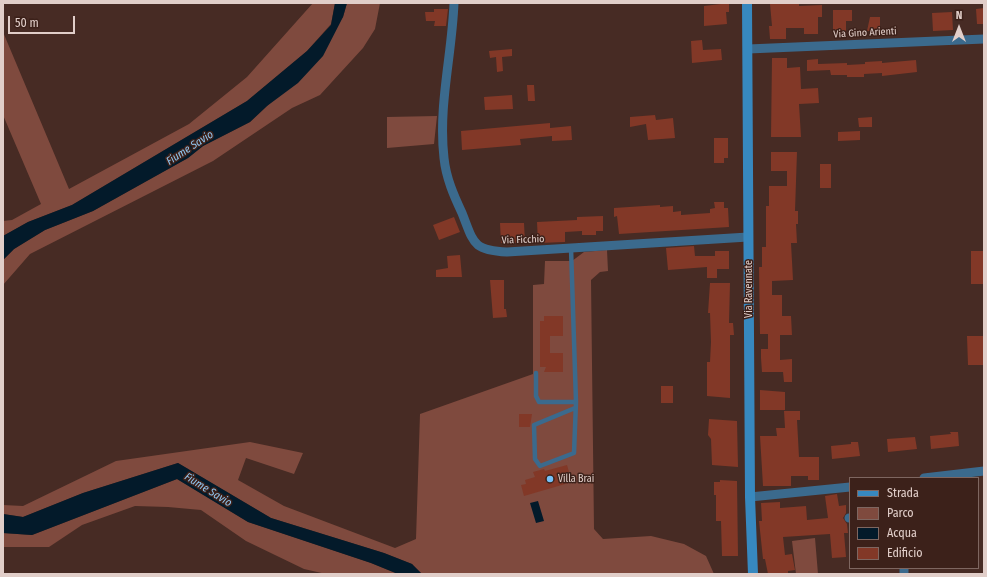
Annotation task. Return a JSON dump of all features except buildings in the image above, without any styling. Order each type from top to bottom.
[{"type":"main road","name":"Via Ravennate","points":[[748,3],[750,497],[753,574]]},
{"type":"street","name":"Via Ficchio","points":[[454,3],[443,121],[444,159],[450,187],[471,235],[481,248],[489,251],[507,252],[748,237]]},
{"type":"street","name":"Via Gino Arienti","points":[[748,49],[984,39]]},
{"type":"street","points":[[933,477],[984,471]]},
{"type":"street","points":[[750,497],[849,487]]},
{"type":"lane","points":[[571,248],[576,402],[574,454],[540,466],[535,459],[534,426],[575,408]]},
{"type":"lane","points":[[536,372],[536,396],[539,402],[576,402]]},
{"type":"green space","points":[[313,3],[335,3],[331,24],[307,51],[247,101],[72,205],[28,222],[3,236],[3,221],[12,220],[41,204],[3,115],[3,32],[69,189],[189,124],[247,77]]},
{"type":"green space","points":[[347,3],[380,3],[375,29],[363,48],[320,95],[292,108],[213,161],[30,254],[3,285],[3,260],[14,249],[45,230],[93,211],[188,158],[203,146],[250,122],[267,106],[343,17]]},
{"type":"green space","points":[[437,116],[434,144],[387,148],[387,117]]},
{"type":"green space","points":[[607,250],[608,271],[600,272],[591,280],[594,529],[603,539],[651,536],[684,544],[706,556],[714,574],[422,574],[412,564],[384,553],[271,518],[178,463],[83,493],[23,517],[3,514],[3,505],[23,506],[116,461],[250,442],[303,453],[294,474],[246,458],[238,480],[284,506],[395,548],[416,539],[420,414],[533,374],[533,285],[544,284],[545,261],[572,261],[584,252]]},
{"type":"green space","points":[[177,479],[248,522],[371,563],[398,574],[326,574],[304,569],[246,541],[201,510],[168,507],[135,506],[82,525],[49,547],[3,547],[3,533],[32,535]]},
{"type":"green space","points":[[815,538],[818,574],[796,574],[792,541]]},
{"type":"water","name":"Fiume Savio","points":[[335,3],[347,3],[343,17],[323,56],[298,83],[267,106],[250,122],[203,146],[188,158],[93,211],[45,230],[14,249],[3,260],[3,236],[28,222],[72,205],[247,101],[307,51],[331,25]]},
{"type":"water","name":"Fiume Savio","points":[[178,463],[271,518],[384,553],[412,564],[422,574],[398,574],[371,563],[248,522],[177,479],[32,535],[3,533],[3,514],[23,517],[83,493]]},
{"type":"water","points":[[538,501],[544,521],[536,523],[530,503]]},
{"type":"place","name":"Villa Brai","points":[[550,479]]}]
